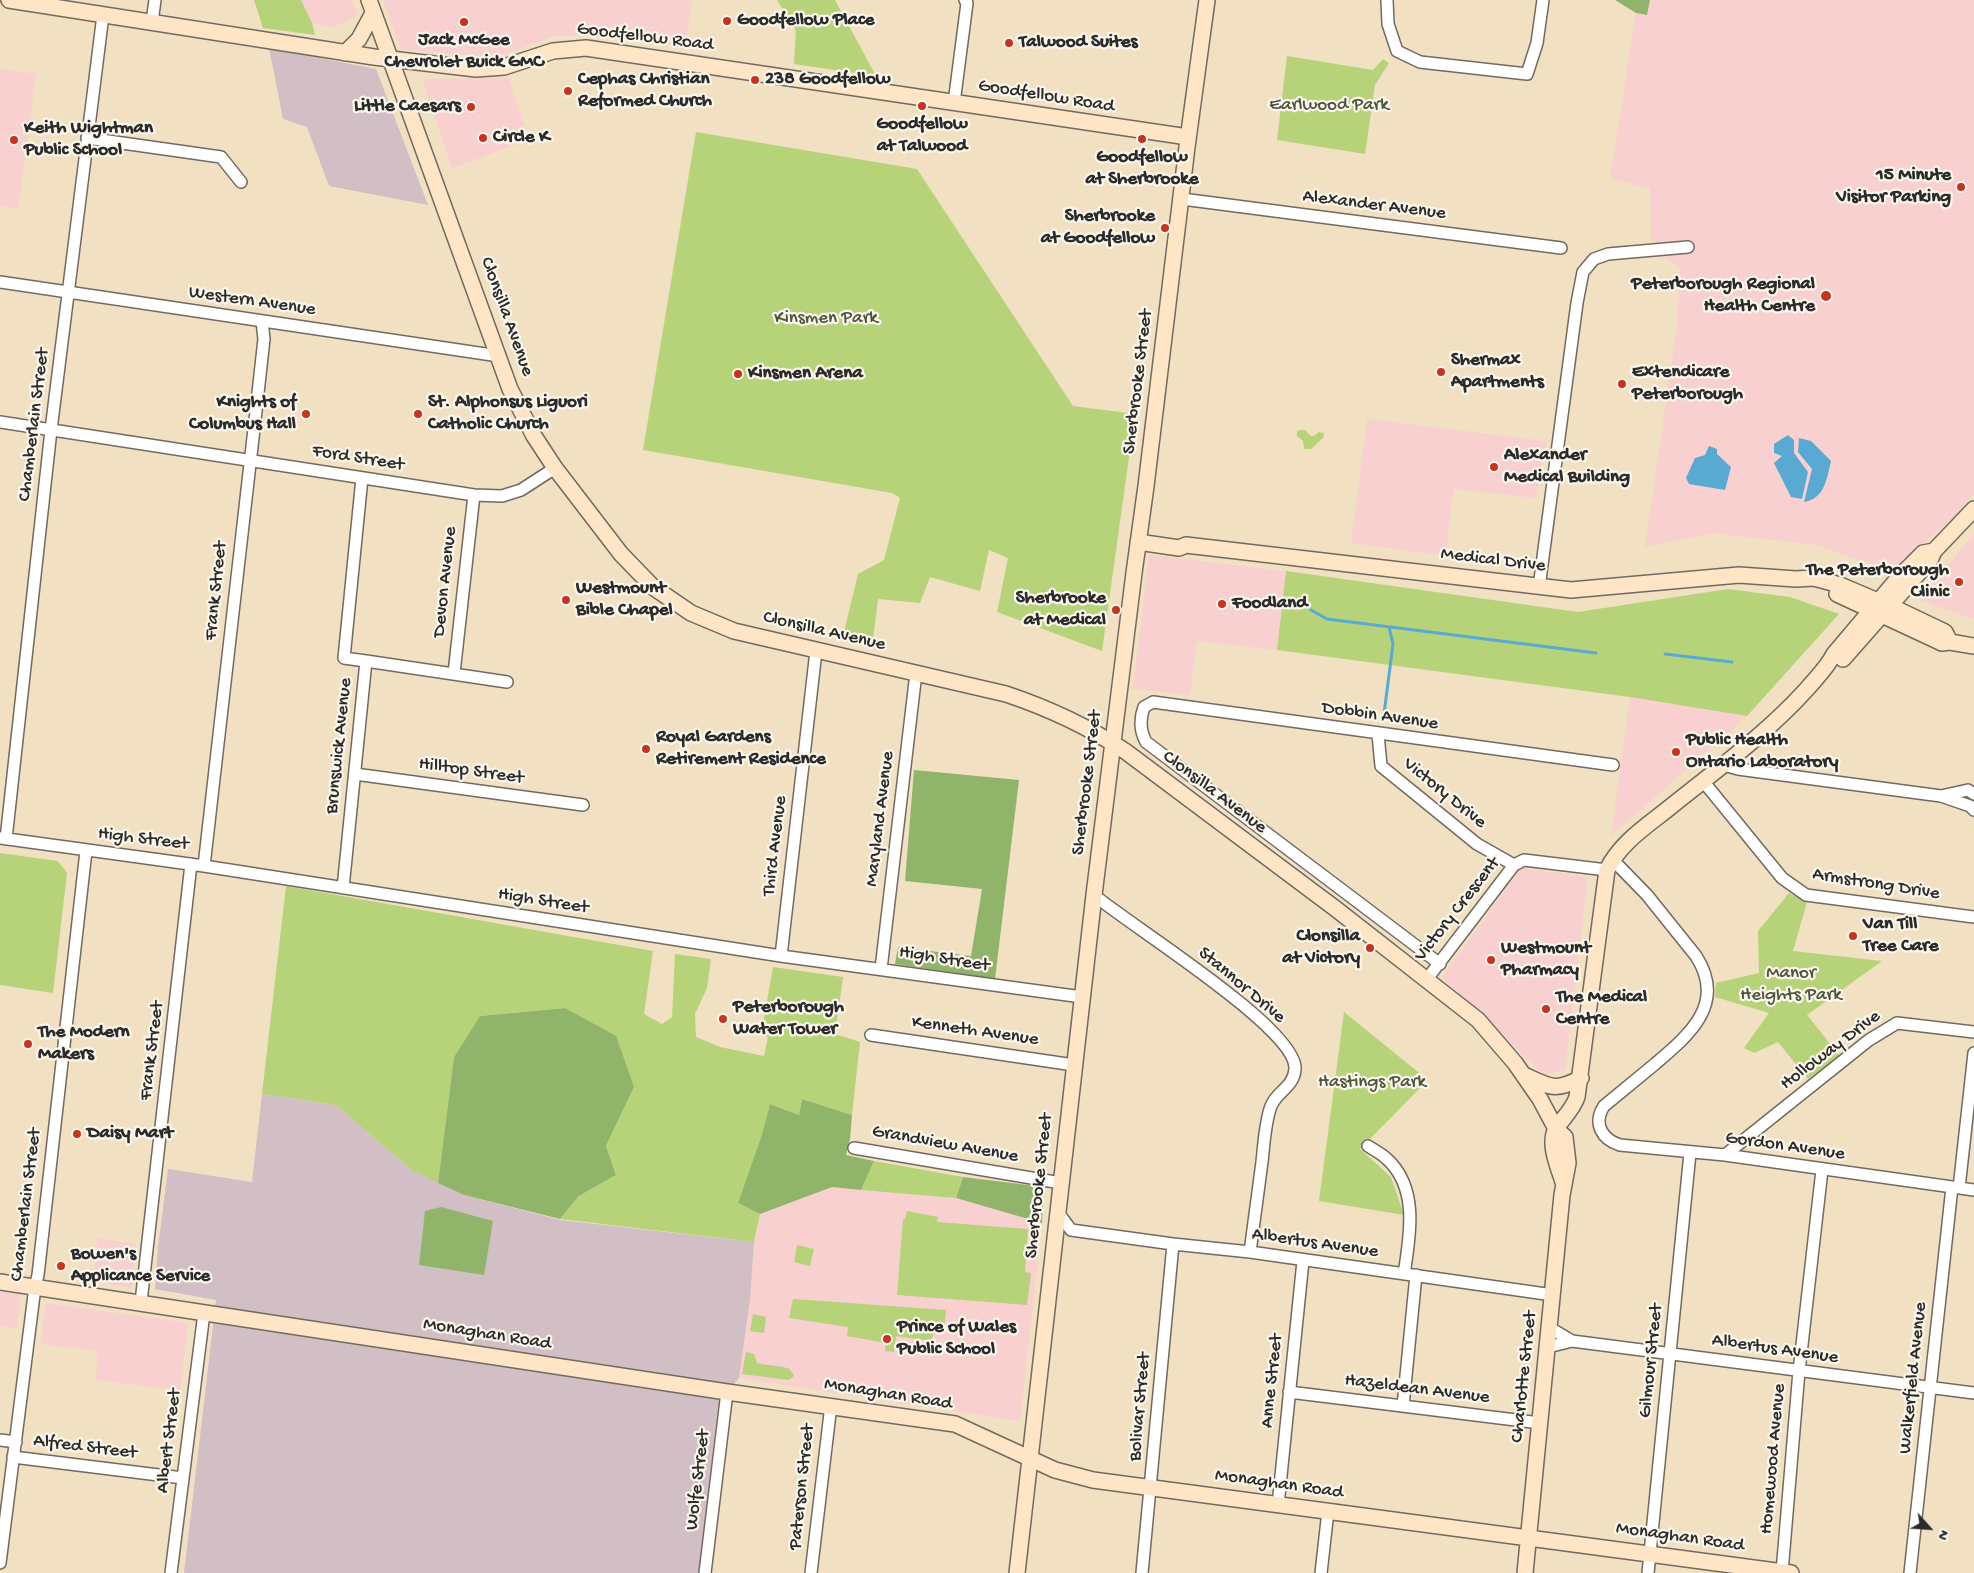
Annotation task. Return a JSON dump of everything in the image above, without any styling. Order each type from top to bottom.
[{"type":"main road","name":"Goodfellow Road","points":[[9,0],[344,53],[476,69],[504,66],[553,51],[586,48],[1188,137]]},
{"type":"main road","name":"Sherbrooke Street","points":[[1016,1573],[1094,895],[1182,199],[1188,137],[1207,0]]},
{"type":"main road","points":[[344,53],[358,39],[371,7]]},
{"type":"main road","name":"Clonsilla Avenue","points":[[371,7],[392,58],[510,389],[534,436],[555,468],[621,554],[653,587],[691,613],[734,631],[1006,694],[1044,706],[1113,743],[1478,1020],[1524,1075]]},
{"type":"main road","points":[[1556,1129],[1574,1106],[1578,1097],[1609,864],[1626,842],[1724,765],[1787,711],[1828,665],[1841,661],[1881,608],[1930,560],[1934,551],[1974,509]]},
{"type":"main road","name":"Medical Drive","points":[[1139,537],[1180,539],[1186,545],[1571,590],[1739,575],[1796,579],[1812,587],[1881,608],[1942,643],[1950,642],[1974,646]]},
{"type":"main road","points":[[1524,1075],[1551,1087],[1566,1086],[1581,1078]]},
{"type":"main road","name":"Charlotte Street","points":[[1524,1075],[1540,1098],[1556,1129],[1565,1137],[1568,1163],[1564,1186],[1525,1573]]},
{"type":"main road","name":"Monaghan Road","points":[[0,1282],[727,1392],[831,1405],[955,1424],[1055,1470],[1093,1480],[1786,1572]]},
{"type":"street","points":[[152,22],[155,0]]},
{"type":"street","points":[[954,103],[967,3],[965,0]]},
{"type":"street","points":[[1387,0],[1388,24],[1397,50],[1412,58],[1420,62],[1527,74],[1537,43],[1543,0]]},
{"type":"street","name":"Chamberlain Street","points":[[3,839],[51,430],[103,15]]},
{"type":"street","points":[[87,138],[221,157],[241,182]]},
{"type":"street","name":"Alexander Avenue","points":[[1182,199],[1561,248]]},
{"type":"street","points":[[1539,587],[1577,303],[1583,272],[1594,259],[1608,254],[1688,247]]},
{"type":"street","name":"Western Avenue","points":[[0,282],[499,356]]},
{"type":"street","name":"Frank Street","points":[[204,866],[264,339],[262,321]]},
{"type":"street","name":"Ford Street","points":[[0,422],[474,495],[502,496],[521,490],[555,468]]},
{"type":"street","name":"Brunswick Avenue","points":[[343,888],[366,662],[344,658],[362,478]]},
{"type":"street","name":"Devon Avenue","points":[[454,673],[474,495]]},
{"type":"street","name":"Third Avenue","points":[[781,956],[816,651]]},
{"type":"street","points":[[366,662],[507,682]]},
{"type":"street","name":"Maryland Avenue","points":[[881,969],[916,673]]},
{"type":"street","name":"Dobbin Avenue","points":[[1144,706],[1153,702],[1613,765]]},
{"type":"street","name":"Clonsilla Avenue","points":[[1144,706],[1141,718],[1143,737],[1146,742],[1440,964]]},
{"type":"street","name":"Victory Drive","points":[[1378,734],[1381,766],[1477,844],[1514,865]]},
{"type":"street","points":[[1724,765],[1738,769],[1941,796],[1970,806],[1974,810]]},
{"type":"street","name":"Hilltop Street","points":[[355,774],[582,805]]},
{"type":"street","name":"Armstrong Drive","points":[[1704,781],[1782,878],[1806,895],[1974,917]]},
{"type":"street","points":[[1941,796],[1968,790],[1974,794]]},
{"type":"street","name":"High Street","points":[[3,839],[192,864],[781,956],[1082,997]]},
{"type":"street","name":"Chamberlain Street","points":[[0,1563],[38,1275],[86,851]]},
{"type":"street","name":"Victory Crescent","points":[[1427,980],[1514,865],[1524,860],[1609,864]]},
{"type":"street","name":"Frank Street","points":[[141,1302],[192,864]]},
{"type":"street","name":"Gordon Avenue","points":[[1609,864],[1647,895],[1696,956],[1703,967],[1707,990],[1704,1009],[1694,1029],[1682,1042],[1600,1111],[1599,1126],[1602,1133],[1611,1142],[1620,1145],[1725,1156],[1974,1190]]},
{"type":"street","name":"Stannor Drive","points":[[1094,895],[1254,1014],[1288,1048],[1296,1066],[1294,1080],[1272,1104],[1264,1142],[1250,1252]]},
{"type":"street","name":"Holloway Drive","points":[[1725,1156],[1868,1040],[1897,1023],[1974,1032]]},
{"type":"street","name":"Kenneth Avenue","points":[[871,1035],[1074,1065]]},
{"type":"street","name":"Walkerfield Avenue","points":[[1910,1573],[1931,1388],[1974,1053]]},
{"type":"street","points":[[1368,1146],[1388,1160],[1402,1180],[1410,1208],[1410,1274],[1403,1406]]},
{"type":"street","name":"Grandview Avenue","points":[[854,1148],[1061,1183]]},
{"type":"street","name":"Gilmour Street","points":[[1648,1573],[1690,1153]]},
{"type":"street","name":"Homewood Avenue","points":[[1786,1572],[1800,1371],[1822,1170]]},
{"type":"street","points":[[1053,1259],[1059,1243],[1071,1230],[1057,1211]]},
{"type":"street","name":"Albertus Avenue","points":[[1071,1230],[1250,1252],[1302,1261],[1553,1294]]},
{"type":"street","name":"Bolivar Street","points":[[1142,1573],[1173,1244]]},
{"type":"street","name":"Anne Street","points":[[1278,1505],[1302,1261]]},
{"type":"street","name":"Albert Street","points":[[171,1573],[204,1313]]},
{"type":"street","name":"Albertus Avenue","points":[[1550,1328],[1572,1341]]},
{"type":"street","name":"Albertus Avenue","points":[[1548,1347],[1572,1341],[1974,1393]]},
{"type":"street","name":"Wolfe Street","points":[[706,1573],[727,1392]]},
{"type":"street","name":"Hazeldean Avenue","points":[[1289,1392],[1540,1423]]},
{"type":"street","name":"Paterson Street","points":[[811,1573],[831,1405]]},
{"type":"street","points":[[0,1440],[16,1442]]},
{"type":"street","name":"Alfred Street","points":[[13,1457],[183,1478]]},
{"type":"street","points":[[1321,1573],[1328,1511]]},
{"type":"shaded area","points":[[301,0],[352,0],[358,16],[333,27],[312,23]]},
{"type":"shaded area","points":[[383,0],[692,0],[686,46],[590,35],[554,36],[495,58],[401,49]]},
{"type":"shaded area","name":"Peterborough Regional Health Centre","points":[[1650,0],[1974,0],[1974,494],[1951,519],[1892,572],[1817,545],[1712,533],[1645,547],[1677,326],[1680,267],[1666,259],[1651,237],[1650,189],[1610,178],[1636,13],[1647,15]]},
{"type":"shaded area","points":[[269,48],[376,69],[428,205],[329,186],[307,127],[283,119]]},
{"type":"shaded area","name":"Keith Wightman Public School","points":[[0,69],[36,74],[18,209],[0,206]]},
{"type":"shaded area","points":[[509,78],[529,140],[452,168],[422,79]]},
{"type":"shaded area","points":[[1367,419],[1546,441],[1536,498],[1453,489],[1446,556],[1351,543]]},
{"type":"shaded area","points":[[1974,534],[1974,619],[1919,600]]},
{"type":"shaded area","points":[[1149,555],[1286,571],[1277,650],[1197,641],[1190,695],[1133,689]]},
{"type":"shaded area","points":[[1630,697],[1747,716],[1611,836]]},
{"type":"shaded area","points":[[1521,868],[1588,877],[1565,1069],[1544,1075],[1442,977]]},
{"type":"shaded area","points":[[262,1094],[336,1105],[410,1169],[464,1195],[560,1220],[754,1242],[750,1300],[739,1378],[718,1406],[699,1573],[184,1573],[216,1300],[155,1289],[158,1247],[168,1169],[252,1182]]},
{"type":"shaded area","name":"Prince of Wales Public School","points":[[832,1187],[956,1198],[1042,1223],[1020,1421],[739,1378],[750,1300],[754,1242],[760,1214]]},
{"type":"shaded area","points":[[98,1238],[136,1244],[132,1288],[93,1281]]},
{"type":"shaded area","points":[[0,1291],[21,1294],[17,1328],[0,1326]]},
{"type":"shaded area","points":[[46,1303],[188,1323],[180,1390],[96,1380],[98,1351],[41,1344]]},
{"type":"green space","points":[[254,0],[301,0],[312,23],[315,35],[263,28]]},
{"type":"green space","points":[[777,0],[835,0],[876,76],[794,64],[796,31]]},
{"type":"green space","points":[[1615,0],[1650,0],[1647,15],[1636,13]]},
{"type":"green space","name":"Earlwood Park","points":[[1287,56],[1373,70],[1383,59],[1389,63],[1375,85],[1365,154],[1277,140]]},
{"type":"green space","name":"Kinsmen Park","points":[[696,132],[917,169],[1073,406],[1135,414],[1102,651],[997,612],[1008,558],[989,550],[980,591],[930,577],[920,603],[878,599],[872,647],[842,640],[858,574],[884,560],[900,498],[892,493],[643,450]]},
{"type":"green space","points":[[1305,430],[1311,436],[1319,432],[1324,433],[1323,438],[1311,449],[1304,449],[1303,441],[1297,436],[1297,431]]},
{"type":"green space","points":[[1286,571],[1578,612],[1728,589],[1790,597],[1839,614],[1747,716],[1630,697],[1277,650]]},
{"type":"green space","points":[[914,770],[1019,780],[995,979],[895,964],[898,947],[971,956],[982,889],[905,881]]},
{"type":"green space","points":[[0,853],[58,861],[67,873],[53,993],[0,985]]},
{"type":"green space","points":[[286,886],[653,951],[644,1014],[662,1024],[672,1017],[675,954],[711,959],[707,988],[695,1014],[696,1037],[720,1047],[764,1056],[768,1037],[761,1035],[773,967],[843,977],[835,1034],[860,1042],[852,1115],[802,1099],[799,1115],[770,1104],[762,1134],[738,1203],[760,1214],[754,1242],[560,1219],[579,1196],[616,1175],[606,1146],[634,1087],[565,1008],[480,1016],[454,1057],[438,1183],[410,1169],[336,1105],[262,1094]]},
{"type":"green space","name":"Manor Heights Park","points":[[1789,893],[1807,902],[1793,951],[1882,961],[1807,1015],[1840,1056],[1808,1079],[1778,1042],[1754,1053],[1744,1048],[1769,1013],[1715,997],[1716,983],[1759,973],[1758,931]]},
{"type":"green space","points":[[565,1008],[616,1036],[634,1087],[606,1146],[616,1175],[579,1196],[560,1219],[464,1195],[438,1183],[454,1057],[480,1016]]},
{"type":"green space","name":"Hastings Park","points":[[1344,1012],[1428,1080],[1360,1149],[1391,1177],[1404,1215],[1319,1201]]},
{"type":"green space","points":[[802,1099],[852,1115],[850,1139],[846,1155],[874,1161],[861,1190],[832,1187],[760,1214],[738,1203],[762,1134],[770,1104],[799,1115]]},
{"type":"green space","points":[[874,1161],[963,1177],[956,1198],[861,1190]]},
{"type":"green space","points":[[963,1177],[1044,1187],[1042,1223],[956,1198]]},
{"type":"green space","points":[[441,1207],[493,1221],[484,1275],[419,1265],[425,1211]]},
{"type":"green space","points":[[907,1211],[938,1217],[937,1222],[1028,1229],[1025,1272],[1031,1273],[1027,1305],[897,1295],[903,1219],[905,1219]]},
{"type":"green space","points":[[797,1245],[814,1249],[810,1266],[794,1262]]},
{"type":"green space","points":[[793,1299],[946,1310],[944,1330],[933,1334],[932,1341],[896,1336],[894,1352],[885,1351],[886,1343],[847,1336],[848,1327],[789,1318]]},
{"type":"green space","points":[[753,1314],[766,1317],[764,1333],[750,1331]]},
{"type":"green space","points":[[746,1352],[754,1354],[757,1363],[790,1369],[794,1376],[789,1380],[742,1374]]},
{"type":"water","points":[[1788,435],[1794,440],[1794,453],[1808,472],[1802,499],[1791,497],[1774,463],[1782,456],[1774,453],[1774,444]]},
{"type":"water","points":[[1799,438],[1811,441],[1831,461],[1821,492],[1817,497],[1804,502],[1812,469],[1798,452]]},
{"type":"water","points":[[1709,446],[1717,449],[1717,454],[1731,467],[1725,490],[1689,484],[1686,478],[1695,458],[1705,455]]},
{"type":"waterway","points":[[1311,610],[1327,619],[1596,653]]},
{"type":"waterway","points":[[1384,714],[1393,644],[1389,627]]},
{"type":"waterway","points":[[1665,654],[1732,662]]},
{"type":"place","name":"Goodfellow Place","points":[[727,21]]},
{"type":"place","name":"Jack McGee Chevrolet Buick GMC","points":[[464,22]]},
{"type":"place","name":"Talwood Suites","points":[[1009,43]]},
{"type":"place","name":"238 Goodfellow","points":[[755,80]]},
{"type":"place","name":"Cephas Christian Reformed Church","points":[[568,91]]},
{"type":"place","name":"Goodfellow at Talwood","points":[[922,106]]},
{"type":"place","name":"Little Caesars","points":[[471,107]]},
{"type":"place","name":"Circle K","points":[[483,138]]},
{"type":"place","name":"Goodfellow at Sherbrooke","points":[[1142,139]]},
{"type":"place","name":"Keith Wightman Public School","points":[[14,140]]},
{"type":"place","name":"15 Minute Visitor Parking","points":[[1961,187]]},
{"type":"place","name":"Sherbrooke at Goodfellow","points":[[1165,228]]},
{"type":"place","name":"Peterborough Regional Health Centre","points":[[1826,296]]},
{"type":"place","name":"Shermax Apartments","points":[[1441,372]]},
{"type":"place","name":"Kinsmen Arena","points":[[738,374]]},
{"type":"place","name":"Extendicare Peterborough","points":[[1622,384]]},
{"type":"place","name":"Knights of Columbus Hall","points":[[306,414]]},
{"type":"place","name":"St. Alphonsus Liguori Catholic Church","points":[[418,414]]},
{"type":"place","name":"Alexander Medical Building","points":[[1494,467]]},
{"type":"place","name":"The Peterborough Clinic","points":[[1959,582]]},
{"type":"place","name":"Westmount Bible Chapel","points":[[566,600]]},
{"type":"place","name":"Foodland","points":[[1222,604]]},
{"type":"place","name":"Sherbrooke at Medical","points":[[1116,610]]},
{"type":"place","name":"Royal Gardens Retirement Residence","points":[[646,749]]},
{"type":"place","name":"Public Health Ontario Laboratory","points":[[1676,752]]},
{"type":"place","name":"Van Till Tree Care","points":[[1853,936]]},
{"type":"place","name":"Clonsilla at Victory","points":[[1370,948]]},
{"type":"place","name":"Westmount Pharmacy","points":[[1491,960]]},
{"type":"place","name":"The Medical Centre","points":[[1546,1009]]},
{"type":"place","name":"Peterborough Water Tower","points":[[723,1019]]},
{"type":"place","name":"The Modern Makers","points":[[28,1044]]},
{"type":"place","name":"Daisy Mart","points":[[77,1134]]},
{"type":"place","name":"Bowen's Applicance Service","points":[[61,1266]]},
{"type":"place","name":"Prince of Wales Public School","points":[[887,1339]]}]
